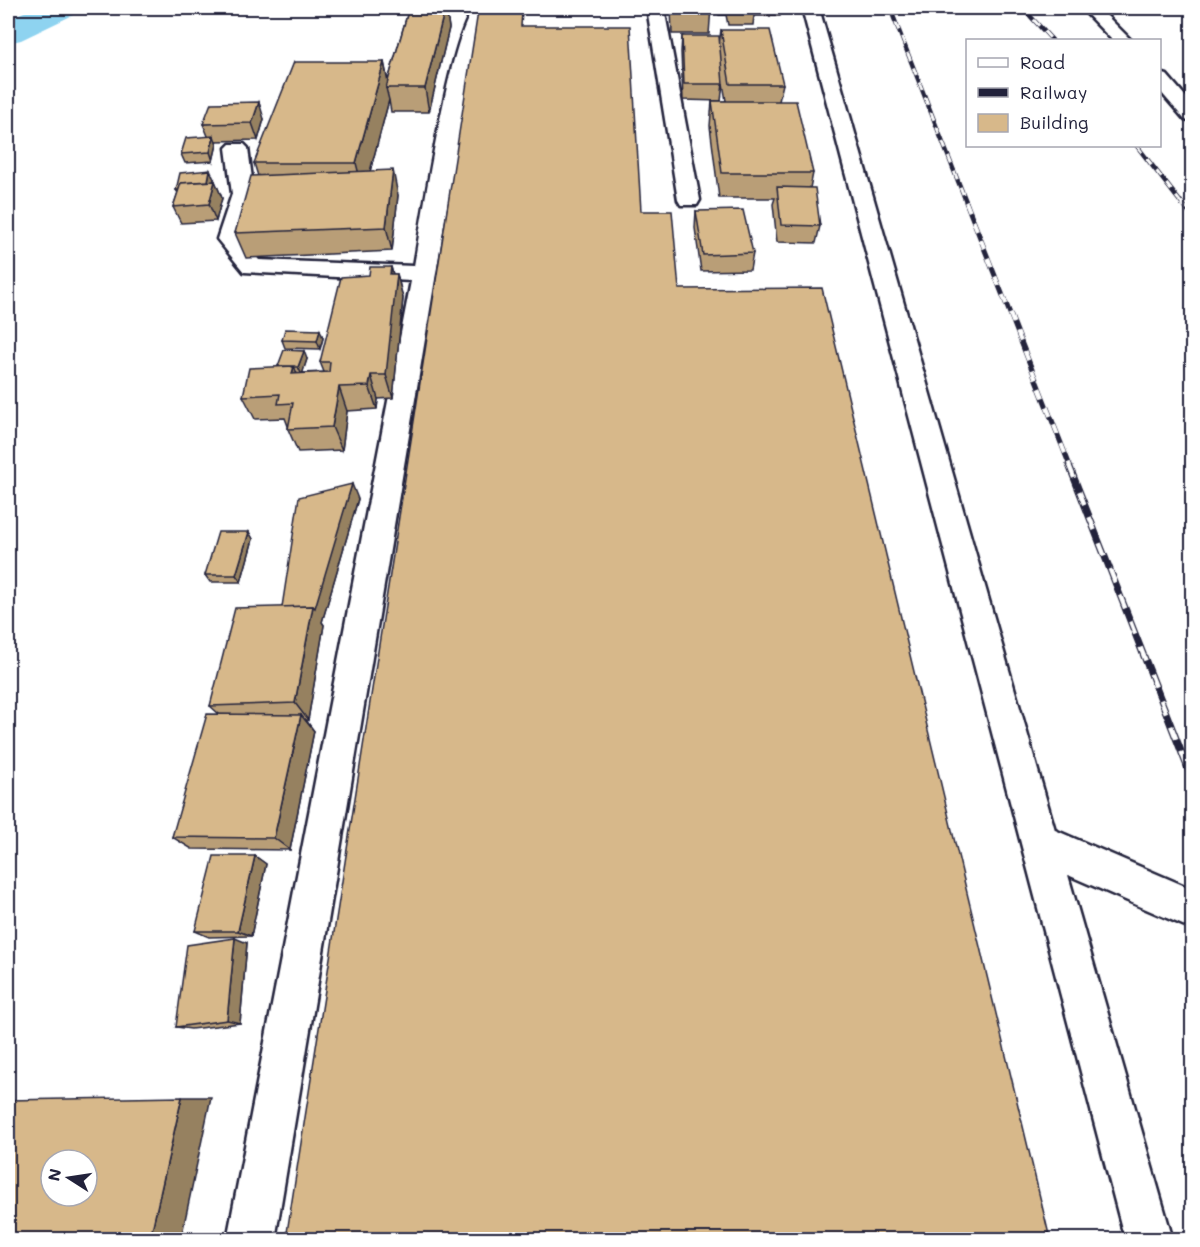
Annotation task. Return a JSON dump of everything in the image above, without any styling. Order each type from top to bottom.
[{"type":"street","points":[[251,1239],[462,63],[477,15],[484,8]]},
{"type":"street","points":[[655,8],[689,200]]},
{"type":"street","points":[[810,8],[1149,1239]]},
{"type":"street","points":[[1089,8],[1121,39]]},
{"type":"street","points":[[1161,80],[1192,116]]},
{"type":"street","points":[[237,148],[244,191],[238,211],[227,231],[228,240],[252,267],[424,274]]},
{"type":"street","points":[[1038,842],[1192,909]]},
{"type":"building","points":[[409,8],[445,8],[425,88],[386,88]]},
{"type":"building","points":[[673,8],[711,8],[711,11],[673,10]]},
{"type":"building","points":[[755,8],[755,9],[730,9]]},
{"type":"building","points":[[478,12],[522,12],[521,26],[630,26],[641,211],[672,211],[679,289],[822,288],[1050,1239],[286,1239]]},
{"type":"building","points":[[721,30],[770,30],[783,84],[730,84]]},
{"type":"building","points":[[682,36],[719,36],[723,84],[684,84]]},
{"type":"building","points":[[294,62],[384,62],[356,163],[254,163]]},
{"type":"building","points":[[712,101],[796,101],[813,173],[722,173]]},
{"type":"building","points":[[259,102],[252,123],[203,124],[211,103]]},
{"type":"building","points":[[214,136],[210,152],[181,154],[186,138]]},
{"type":"building","points":[[210,170],[208,181],[181,183],[179,190],[176,190],[180,173]]},
{"type":"building","points":[[393,170],[386,227],[235,233],[251,176]]},
{"type":"building","points":[[215,181],[209,204],[173,207],[181,183]]},
{"type":"building","points":[[777,187],[815,188],[820,226],[781,225]]},
{"type":"building","points":[[743,210],[753,253],[703,255],[696,211]]},
{"type":"building","points":[[370,267],[391,267],[390,274],[397,274],[386,375],[371,375],[369,386],[339,387],[332,427],[288,429],[293,403],[278,404],[280,394],[243,396],[249,368],[294,366],[292,374],[329,372],[330,362],[320,362],[341,277],[369,275]]},
{"type":"building","points":[[285,329],[320,330],[317,341],[282,340]]},
{"type":"building","points":[[284,350],[304,351],[298,367],[278,366]]},
{"type":"building","points":[[352,484],[315,608],[313,606],[282,607],[299,497]]},
{"type":"building","points":[[218,532],[249,532],[236,575],[205,575]]},
{"type":"building","points":[[313,606],[295,703],[210,706],[235,608]]},
{"type":"building","points":[[207,714],[301,715],[274,838],[172,837]]},
{"type":"building","points":[[214,856],[255,856],[238,931],[195,931]]},
{"type":"building","points":[[235,938],[227,1020],[176,1027],[187,945]]},
{"type":"building","points":[[182,1097],[150,1239],[8,1239],[8,1100]]},
{"type":"waterway","points":[[8,32],[61,8]]},
{"type":"railway","points":[[890,8],[967,204]]},
{"type":"railway","points":[[1023,8],[1051,39]]},
{"type":"railway","points":[[1138,147],[1182,204]]},
{"type":"railway","points":[[966,202],[1070,466]]},
{"type":"railway","points":[[1181,202],[1192,216]]},
{"type":"railway","points":[[1069,465],[1192,779]]}]
